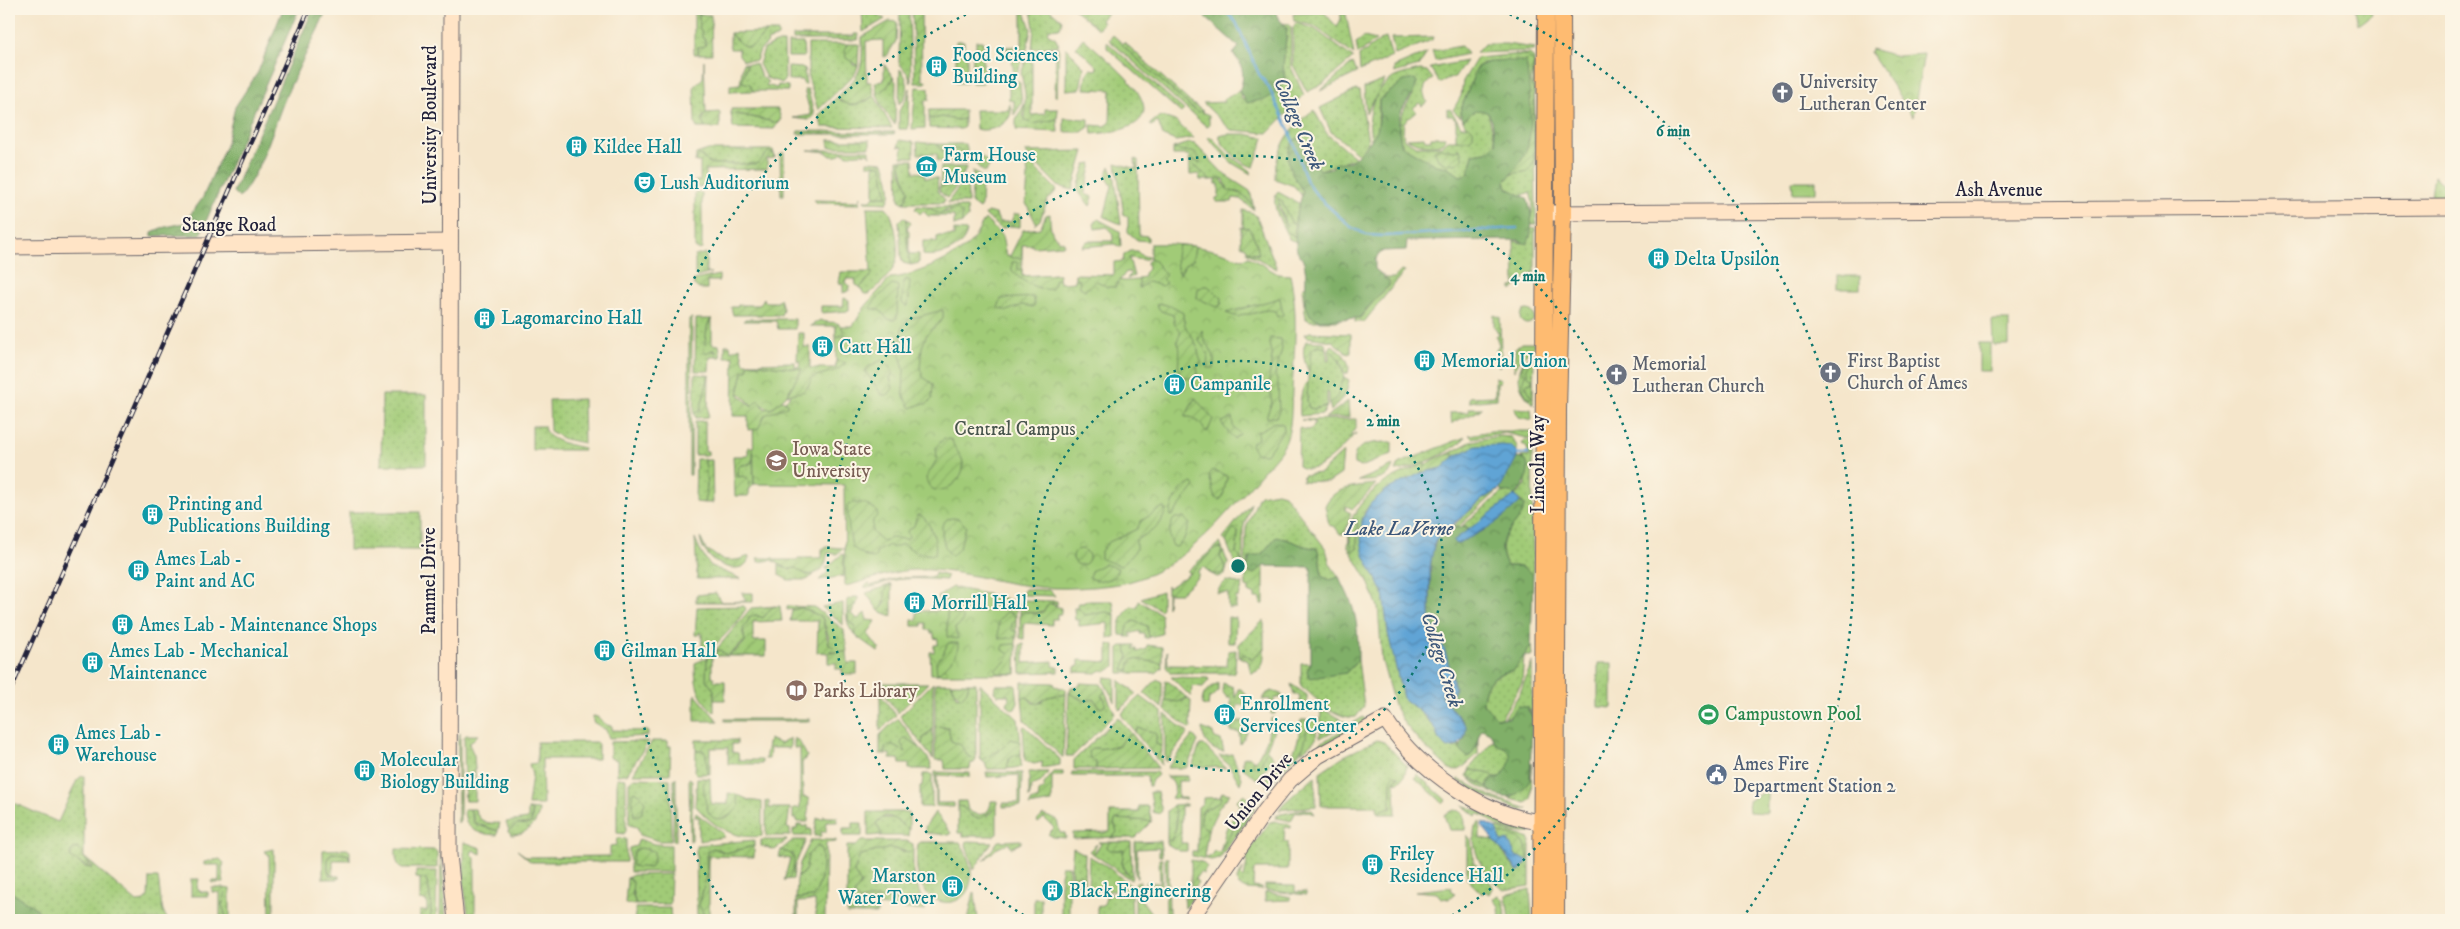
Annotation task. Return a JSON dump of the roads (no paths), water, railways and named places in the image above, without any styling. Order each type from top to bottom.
[{"type":"main road","name":"Lincoln Way","points":[[1546,9],[1548,822],[1556,920]]},
{"type":"main road","name":"Lincoln Way","points":[[1541,920],[1548,822],[1563,213],[1562,9]]},
{"type":"street","name":"University Boulevard","points":[[450,242],[451,9]]},
{"type":"street","name":"Ash Avenue","points":[[1547,213],[2451,207]]},
{"type":"street","name":"Stange Road","points":[[9,247],[450,242]]},
{"type":"street","name":"Pammel Drive","points":[[450,242],[449,855],[456,920]]},
{"type":"street","name":"Union Drive","points":[[1190,920],[1265,811],[1290,780],[1318,756],[1385,719],[1398,736],[1421,759],[1466,794],[1511,815],[1548,822]]},
{"type":"water","name":"Lake LaVerne","points":[[1476,446],[1511,446],[1517,452],[1517,457],[1500,489],[1484,498],[1437,538],[1434,544],[1430,567],[1430,619],[1445,651],[1455,688],[1452,695],[1444,694],[1441,696],[1466,726],[1462,741],[1456,746],[1448,748],[1439,740],[1435,729],[1425,716],[1403,698],[1388,633],[1383,592],[1364,555],[1361,541],[1362,519],[1370,504],[1386,490],[1421,473],[1442,468],[1454,457]]},
{"type":"water","points":[[1515,495],[1520,502],[1498,521],[1456,544],[1453,541]]},
{"type":"water","points":[[1483,822],[1495,827],[1502,842],[1508,840],[1516,856],[1528,861],[1518,873],[1511,861],[1482,826]]},
{"type":"waterway","name":"College Creek","points":[[1223,9],[1236,22],[1259,74],[1268,86],[1290,132],[1307,182],[1318,197],[1351,227],[1367,235],[1385,236],[1517,228]]},
{"type":"waterway","points":[[1517,454],[1528,454]]},
{"type":"railway","points":[[9,694],[309,9]]},
{"type":"place","name":"Food Sciences Building","points":[[936,66]]},
{"type":"place","name":"University Lutheran Center","points":[[1783,93]]},
{"type":"place","name":"Kildee Hall","points":[[577,147]]},
{"type":"place","name":"Farm House Museum","points":[[927,166]]},
{"type":"place","name":"Lush Auditorium","points":[[644,183]]},
{"type":"place","name":"Delta Upsilon","points":[[1658,259]]},
{"type":"place","name":"Lagomarcino Hall","points":[[485,318]]},
{"type":"place","name":"Catt Hall","points":[[823,347]]},
{"type":"place","name":"Memorial Union","points":[[1425,361]]},
{"type":"place","name":"First Baptist Church of Ames","points":[[1831,372]]},
{"type":"place","name":"Memorial Lutheran Church","points":[[1616,375]]},
{"type":"place","name":"Campanile","points":[[1174,384]]},
{"type":"place","name":"Iowa State University","points":[[776,460]]},
{"type":"place","name":"Printing and Publications Building","points":[[152,515]]},
{"type":"place","name":"Ames Lab - Paint and AC","points":[[139,570]]},
{"type":"place","name":"Morrill Hall","points":[[915,603]]},
{"type":"place","name":"Ames Lab - Maintenance Shops","points":[[123,625]]},
{"type":"place","name":"Gilman Hall","points":[[605,651]]},
{"type":"place","name":"Ames Lab - Mechanical Maintenance","points":[[93,662]]},
{"type":"place","name":"Parks Library","points":[[797,691]]},
{"type":"place","name":"Campustown Pool","points":[[1709,714]]},
{"type":"place","name":"Enrollment Services Center","points":[[1224,715]]},
{"type":"place","name":"Ames Lab - Warehouse","points":[[59,744]]},
{"type":"place","name":"Molecular Biology Building","points":[[364,771]]},
{"type":"place","name":"Ames Fire Department Station 2","points":[[1717,775]]},
{"type":"place","name":"Friley Residence Hall","points":[[1373,865]]},
{"type":"place","name":"Marston Water Tower","points":[[952,887]]},
{"type":"place","name":"Black Engineering","points":[[1053,891]]},
{"type":"park label","name":"Central Campus","points":[[1015,429]]}]
